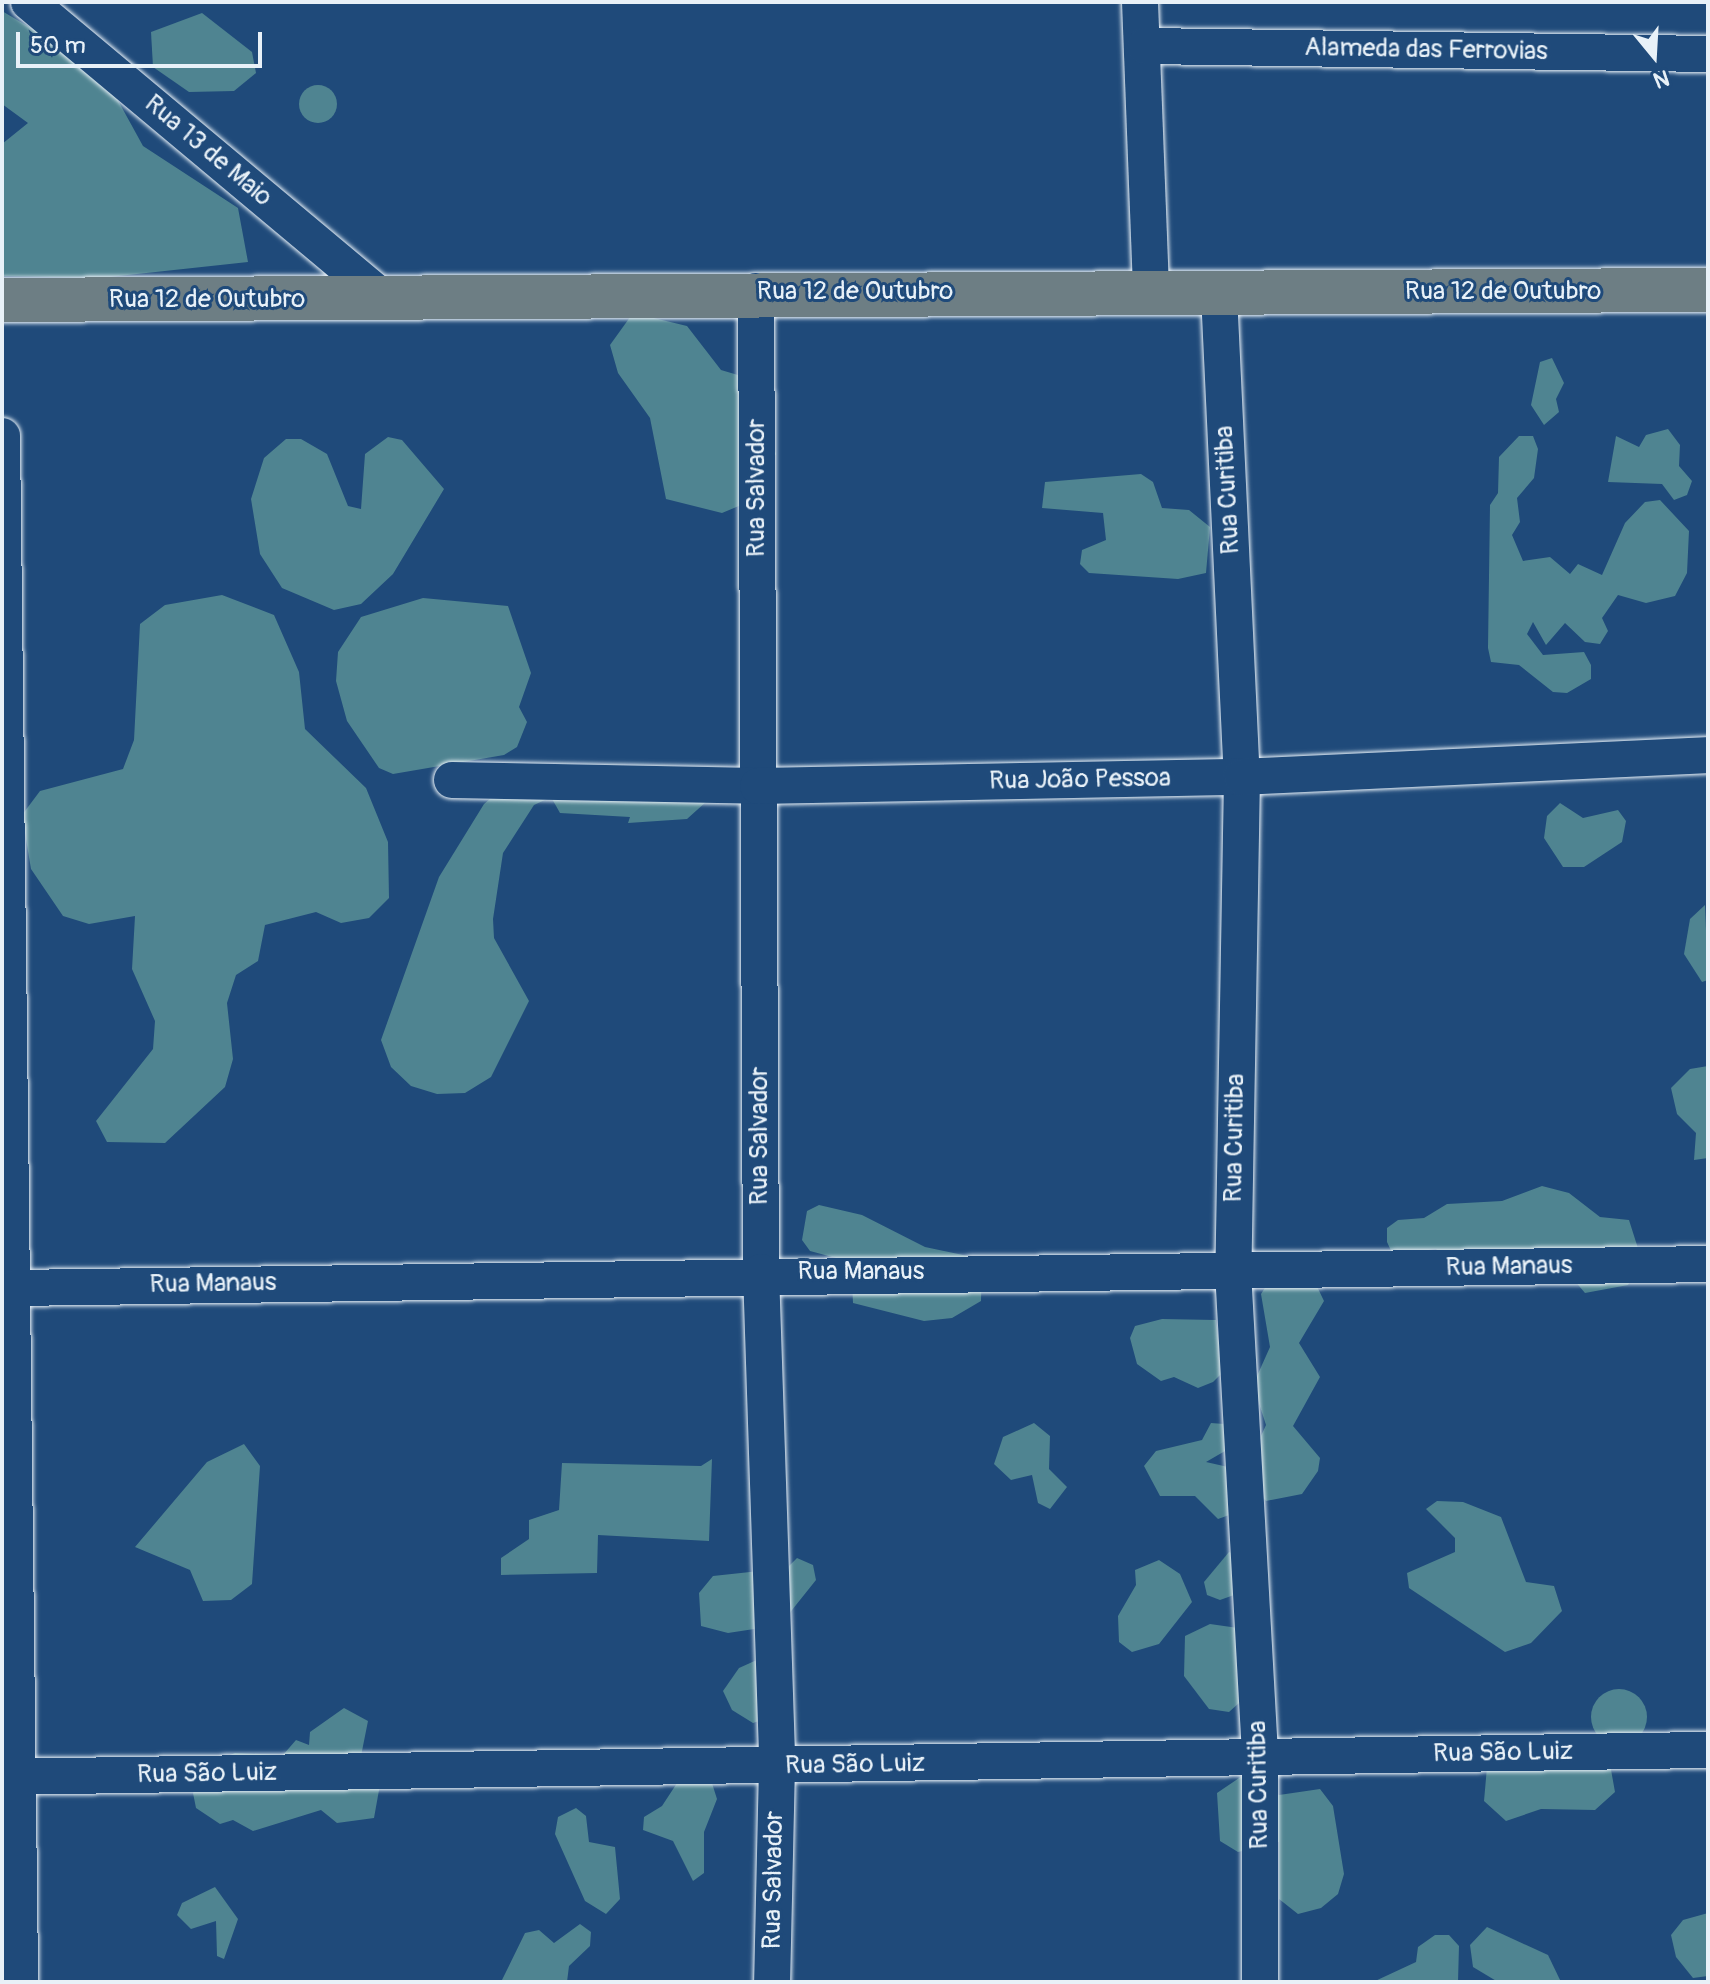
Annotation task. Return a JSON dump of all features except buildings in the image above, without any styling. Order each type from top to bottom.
[{"type":"main road","name":"Rua 12 de Outubro","points":[[2,300],[387,301],[756,291],[1219,294],[1708,290]]},
{"type":"street","name":"Rua 13 de Maio","points":[[29,2],[387,301]]},
{"type":"street","points":[[1140,2],[1145,46],[1151,294]]},
{"type":"street","name":"Alameda das Ferrovias","points":[[1145,46],[1708,54]]},
{"type":"street","name":"Rua Salvador","points":[[756,291],[761,1272],[777,1766],[772,1982]]},
{"type":"street","name":"Rua Curitiba","points":[[1219,294],[1242,777],[1233,1271],[1260,1757],[1260,1982]]},
{"type":"street","points":[[2,436],[14,1288],[9,1360],[10,1777],[20,1982]]},
{"type":"street","name":"Rua João Pessoa","points":[[452,780],[758,786],[1242,777],[1708,755]]},
{"type":"street","name":"Rua Manaus","points":[[14,1288],[761,1272],[1233,1271],[1708,1264]]},
{"type":"street","name":"Rua São Luiz","points":[[10,1777],[1708,1750]]},
{"type":"green space","points":[[2,11],[75,54],[115,95],[143,146],[238,208],[248,262],[100,278],[2,276],[2,144],[28,123],[2,104]]},
{"type":"green space","points":[[202,13],[252,52],[256,73],[234,91],[189,92],[153,67],[151,32]]},
{"type":"green space","points":[[318,85],[332,90],[337,104],[332,118],[318,123],[304,118],[299,104],[304,90]]},
{"type":"green space","points":[[633,313],[687,326],[721,370],[748,378],[776,454],[746,503],[722,513],[666,499],[650,418],[618,373],[610,345]]},
{"type":"green space","points":[[1552,358],[1564,383],[1556,399],[1559,412],[1544,425],[1531,405],[1540,362]]},
{"type":"green space","points":[[1668,429],[1680,445],[1679,466],[1692,481],[1687,495],[1674,500],[1662,484],[1608,482],[1616,436],[1639,447],[1646,435]]},
{"type":"green space","points":[[1519,436],[1533,436],[1538,449],[1534,478],[1517,498],[1520,522],[1512,535],[1523,561],[1550,557],[1570,574],[1578,564],[1602,575],[1625,523],[1645,502],[1660,500],[1689,531],[1687,573],[1675,596],[1646,603],[1618,595],[1602,618],[1608,631],[1600,644],[1585,642],[1565,623],[1546,645],[1533,622],[1527,634],[1543,655],[1584,652],[1591,665],[1591,679],[1567,693],[1553,692],[1519,665],[1491,662],[1488,648],[1490,505],[1498,493],[1499,457]]},
{"type":"green space","points":[[388,437],[402,440],[444,489],[393,574],[361,604],[334,610],[282,588],[260,554],[251,499],[264,458],[286,439],[301,439],[327,454],[348,506],[361,509],[365,454]]},
{"type":"green space","points":[[1141,474],[1153,482],[1162,508],[1189,510],[1210,527],[1206,573],[1178,579],[1089,573],[1080,564],[1082,550],[1106,540],[1103,513],[1042,508],[1045,482]]},
{"type":"green space","points":[[222,595],[274,615],[299,672],[305,729],[366,788],[388,842],[389,898],[369,918],[341,923],[316,912],[265,925],[258,961],[236,975],[227,1003],[233,1059],[225,1087],[165,1143],[107,1142],[96,1121],[153,1049],[155,1021],[132,969],[135,916],[89,924],[63,916],[31,869],[22,815],[40,791],[123,769],[134,740],[140,624],[165,605]]},
{"type":"green space","points":[[423,598],[508,606],[531,673],[519,707],[527,722],[517,747],[504,755],[393,774],[379,768],[347,721],[336,681],[338,652],[361,617]]},
{"type":"green space","points":[[506,785],[707,801],[687,819],[628,823],[630,817],[560,813],[551,797],[534,805],[503,853],[493,919],[494,938],[529,1001],[491,1077],[465,1093],[437,1094],[411,1086],[391,1067],[381,1040],[439,877],[484,804]]},
{"type":"green space","points":[[1560,803],[1583,818],[1618,810],[1626,821],[1622,842],[1584,867],[1563,867],[1544,838],[1547,816]]},
{"type":"green space","points":[[1705,905],[1708,980],[1702,982],[1684,954],[1690,919]]},
{"type":"green space","points":[[1708,1066],[1708,1158],[1694,1160],[1696,1133],[1677,1114],[1671,1088],[1690,1069]]},
{"type":"green space","points":[[1542,1186],[1569,1193],[1600,1217],[1629,1220],[1642,1261],[1628,1285],[1585,1293],[1568,1273],[1445,1259],[1436,1249],[1393,1255],[1387,1242],[1387,1228],[1398,1220],[1424,1218],[1447,1204],[1502,1201]]},
{"type":"green space","points":[[819,1205],[862,1215],[925,1247],[982,1259],[981,1301],[952,1318],[924,1321],[853,1303],[851,1262],[810,1251],[802,1240],[807,1211]]},
{"type":"green space","points":[[1312,1276],[1324,1301],[1299,1343],[1320,1377],[1293,1426],[1320,1458],[1318,1471],[1302,1494],[1266,1501],[1257,1489],[1255,1449],[1266,1425],[1253,1385],[1270,1347],[1261,1294],[1268,1283]]},
{"type":"green space","points":[[1162,1319],[1216,1320],[1223,1372],[1213,1382],[1198,1388],[1174,1377],[1161,1381],[1137,1364],[1130,1338],[1135,1326]]},
{"type":"green space","points":[[1034,1423],[1050,1436],[1049,1469],[1067,1487],[1050,1509],[1038,1503],[1032,1475],[1011,1480],[994,1464],[1003,1437]]},
{"type":"green space","points":[[1211,1423],[1224,1424],[1230,1438],[1225,1451],[1206,1462],[1228,1467],[1232,1514],[1218,1519],[1195,1496],[1160,1496],[1144,1466],[1156,1451],[1202,1440]]},
{"type":"green space","points":[[244,1444],[260,1466],[252,1584],[231,1600],[203,1601],[190,1570],[135,1547],[207,1462]]},
{"type":"green space","points":[[712,1459],[709,1541],[598,1535],[597,1573],[501,1575],[501,1558],[529,1539],[529,1520],[559,1510],[562,1463],[701,1466]]},
{"type":"green space","points":[[1437,1501],[1463,1502],[1501,1517],[1526,1582],[1554,1586],[1562,1611],[1531,1643],[1505,1652],[1409,1588],[1407,1573],[1455,1552],[1455,1538],[1426,1509]]},
{"type":"green space","points":[[1229,1552],[1241,1557],[1234,1595],[1220,1600],[1207,1595],[1204,1582]]},
{"type":"green space","points":[[797,1558],[813,1565],[816,1580],[780,1625],[728,1633],[701,1626],[699,1593],[713,1576],[787,1568]]},
{"type":"green space","points":[[1159,1560],[1180,1574],[1192,1602],[1159,1644],[1132,1652],[1119,1642],[1118,1616],[1136,1585],[1135,1570]]},
{"type":"green space","points":[[1210,1624],[1238,1628],[1239,1703],[1229,1712],[1209,1709],[1184,1676],[1185,1636]]},
{"type":"green space","points":[[759,1659],[762,1720],[753,1723],[732,1710],[723,1691],[739,1668]]},
{"type":"green space","points":[[1619,1689],[1639,1697],[1647,1717],[1639,1737],[1619,1745],[1599,1737],[1591,1717],[1599,1697]]},
{"type":"green space","points":[[344,1708],[368,1721],[361,1756],[381,1779],[374,1818],[337,1823],[321,1810],[253,1831],[233,1820],[220,1824],[196,1808],[193,1793],[209,1763],[235,1753],[283,1755],[296,1740],[309,1745],[310,1732]]},
{"type":"green space","points":[[1610,1764],[1615,1792],[1595,1810],[1541,1809],[1506,1821],[1484,1801],[1487,1767]]},
{"type":"green space","points":[[1245,1774],[1279,1795],[1320,1789],[1333,1806],[1344,1874],[1338,1894],[1321,1908],[1298,1914],[1279,1899],[1279,1842],[1238,1852],[1220,1841],[1217,1793]]},
{"type":"green space","points":[[681,1777],[711,1780],[717,1799],[704,1832],[704,1873],[693,1881],[673,1841],[643,1830],[644,1817],[662,1806]]},
{"type":"green space","points":[[576,1808],[586,1816],[589,1842],[615,1847],[620,1899],[606,1914],[585,1901],[555,1834],[558,1817]]},
{"type":"green space","points":[[215,1887],[238,1919],[224,1959],[217,1956],[216,1921],[191,1929],[177,1915],[182,1903]]},
{"type":"green space","points":[[1708,1913],[1708,1976],[1693,1978],[1676,1957],[1671,1935],[1683,1920]]},
{"type":"green space","points":[[580,1924],[591,1932],[590,1946],[569,1966],[567,1982],[501,1982],[525,1933],[539,1930],[554,1943]]},
{"type":"green space","points":[[1487,1927],[1548,1955],[1561,1982],[1498,1982],[1473,1967],[1470,1945]]},
{"type":"green space","points":[[1435,1935],[1449,1935],[1459,1946],[1458,1982],[1373,1982],[1416,1962],[1418,1947]]}]
